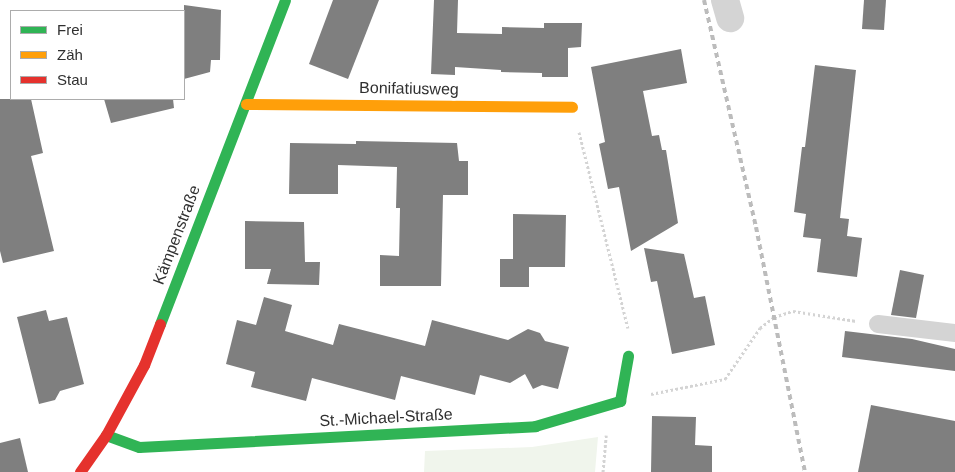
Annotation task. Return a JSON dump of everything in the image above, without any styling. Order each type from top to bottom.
[{"type":"street","name":"Kämpenstraße","points":[[80,472],[106,435],[144,365],[285,0]]},
{"type":"street","name":"Bonifatiusweg","points":[[246,104],[572,107]]},
{"type":"street","points":[[620,401],[628,356]]},
{"type":"street","name":"St.-Michael-Straße","points":[[106,435],[139,447],[535,426],[620,401]]},
{"type":"lane","points":[[878,324],[955,333]]},
{"type":"path","points":[[572,107],[627,320],[628,356]]},
{"type":"path","points":[[620,401],[724,380],[760,328],[774,317],[792,311],[878,324]]},
{"type":"shaded area","points":[[598,437],[595,472],[424,472],[425,451],[532,447]]},
{"type":"building","points":[[333,0],[379,0],[348,79],[309,64]]},
{"type":"building","points":[[434,0],[458,0],[457,33],[502,34],[502,27],[544,28],[544,23],[582,23],[581,47],[568,48],[568,77],[542,77],[542,73],[501,72],[501,70],[455,67],[455,75],[431,74]]},
{"type":"building","points":[[864,0],[886,0],[884,30],[862,29]]},
{"type":"building","points":[[184,5],[221,10],[220,60],[211,60],[210,72],[185,79],[185,10]]},
{"type":"building","points":[[681,49],[687,83],[643,91],[652,136],[659,135],[662,150],[666,150],[678,223],[631,251],[619,187],[608,189],[599,144],[605,142],[591,67]]},
{"type":"building","points":[[815,65],[856,70],[840,218],[849,219],[847,236],[862,238],[857,277],[817,272],[821,239],[803,237],[806,214],[794,212],[802,147],[805,147]]},
{"type":"building","points":[[0,99],[31,100],[43,153],[31,156],[54,251],[3,263],[0,251]]},
{"type":"building","points":[[104,100],[173,100],[174,108],[111,123]]},
{"type":"building","points":[[356,141],[457,143],[459,161],[468,161],[468,195],[443,195],[441,286],[380,286],[380,255],[399,256],[400,208],[396,208],[397,167],[338,165],[338,194],[289,194],[290,143],[356,144]]},
{"type":"building","points":[[513,214],[566,215],[565,267],[529,267],[529,287],[500,287],[500,259],[513,259]]},
{"type":"building","points":[[245,221],[304,222],[305,262],[320,262],[319,285],[267,284],[271,269],[245,269]]},
{"type":"building","points":[[644,248],[684,254],[694,298],[705,296],[715,345],[672,354],[657,281],[651,282]]},
{"type":"building","points":[[900,270],[924,275],[916,318],[891,315]]},
{"type":"building","points":[[264,297],[292,305],[285,331],[333,345],[339,324],[425,346],[432,320],[508,340],[528,329],[540,333],[545,341],[569,347],[558,389],[542,385],[533,389],[525,374],[510,383],[480,375],[475,395],[401,376],[395,400],[312,378],[306,401],[251,387],[255,372],[226,364],[237,320],[256,325]]},
{"type":"building","points":[[46,310],[49,321],[67,317],[84,384],[60,391],[55,400],[39,404],[17,317]]},
{"type":"building","points":[[845,331],[912,339],[955,349],[955,371],[842,357]]},
{"type":"building","points":[[871,405],[955,421],[955,472],[858,472]]},
{"type":"building","points":[[652,416],[696,417],[695,445],[712,446],[712,472],[651,472]]},
{"type":"building","points":[[20,438],[28,472],[0,472],[0,443]]},
{"type":"railway","points":[[704,0],[756,227],[805,472]]},
{"type":"traffic: fast","points":[[160,324],[285,0]]},
{"type":"traffic: fast","points":[[106,435],[139,447],[535,426],[620,401],[628,356]]},
{"type":"traffic: slow","points":[[246,104],[572,107]]},
{"type":"traffic: jam","points":[[80,472],[106,435],[144,365],[160,324]]}]
